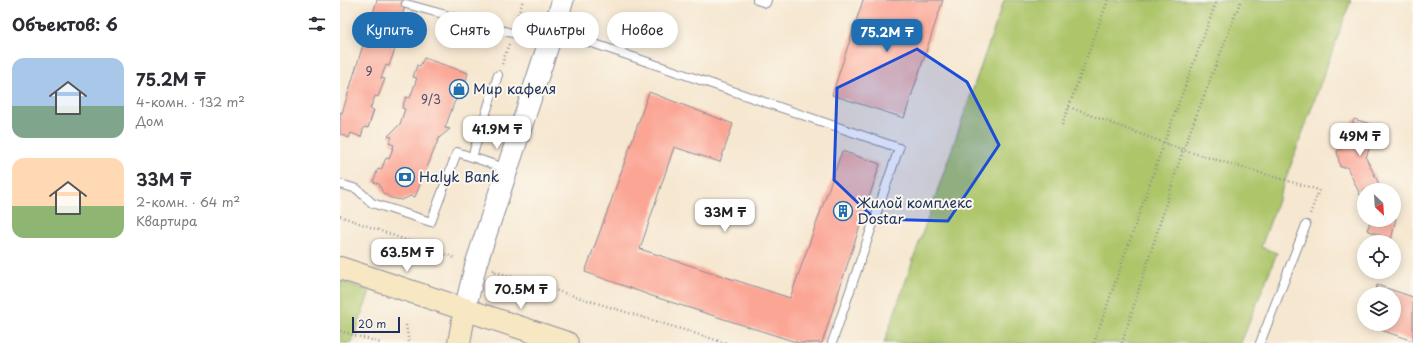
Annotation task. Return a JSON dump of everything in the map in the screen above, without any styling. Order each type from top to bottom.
[{"type":"main road","points":[[340,268],[567,343]]},
{"type":"main road","points":[[459,343],[465,309]]},
{"type":"street","points":[[559,12],[563,0]]},
{"type":"street","points":[[465,309],[476,264],[547,48]]},
{"type":"lane","points":[[756,0],[766,3],[767,0]]},
{"type":"lane","points":[[406,4],[512,33]]},
{"type":"lane","points":[[585,48],[899,148],[832,343]]},
{"type":"lane","points":[[472,157],[498,76]]},
{"type":"lane","points":[[340,184],[357,189],[372,203],[431,222],[457,152],[508,170]]},
{"type":"lane","points":[[1260,343],[1306,225]]},
{"type":"path","points":[[519,12],[523,0]]},
{"type":"path","points":[[1062,125],[1108,0]]},
{"type":"path","points":[[1094,343],[1164,143],[1217,0]]},
{"type":"path","points":[[1122,343],[1183,150],[1241,0]]},
{"type":"path","points":[[498,76],[512,33]]},
{"type":"path","points":[[1069,107],[1183,150],[1319,190],[1306,225]]},
{"type":"path","points":[[340,216],[455,258]]},
{"type":"path","points":[[493,271],[726,343]]},
{"type":"path","points":[[406,325],[410,343]]},
{"type":"path","points":[[340,331],[381,343]]},
{"type":"highlighted area","points":[[917,49],[967,82],[999,145],[948,221],[875,219],[834,180],[837,88]]},
{"type":"green space","points":[[1004,0],[1351,0],[1261,247],[1277,253],[1241,343],[884,343]]},
{"type":"green space","points":[[340,281],[370,291],[352,343],[340,343]]},
{"type":"building","points":[[377,0],[407,0],[403,12],[373,12]]},
{"type":"building","points":[[863,0],[943,0],[904,118],[832,95]]},
{"type":"building","points":[[362,48],[395,49],[389,66],[386,65],[381,78],[385,79],[378,97],[375,96],[370,109],[374,110],[368,128],[364,127],[361,137],[351,133],[349,138],[340,134],[340,112],[342,113]]},
{"type":"building","points":[[424,58],[468,73],[464,88],[454,103],[445,128],[450,129],[439,138],[415,197],[410,196],[402,200],[391,198],[383,193],[379,184],[373,182],[378,169],[381,170],[386,158],[389,159],[394,145],[389,143],[392,137],[388,136],[400,124],[405,109],[402,108],[406,97],[410,98],[417,78],[413,77],[417,65],[420,66]]},
{"type":"building","points":[[649,92],[733,124],[720,162],[674,147],[640,249],[790,298],[842,151],[880,164],[822,343],[799,343],[655,297],[585,272]]},
{"type":"building","points":[[1354,119],[1377,126],[1366,158],[1378,183],[1357,183],[1357,188],[1347,167],[1340,167],[1337,151],[1345,147]]},
{"type":"building","points":[[1368,227],[1394,227],[1392,235],[1379,235],[1367,230]]},
{"type":"building","points":[[1401,293],[1413,297],[1413,341],[1384,331],[1401,331]]},
{"type":"place","name":"Мир кафеля","points":[[459,89]]},
{"type":"place","name":"Halyk Bank","points":[[405,177]]},
{"type":"place","name":"Жилой комплекс Dostar","points":[[843,211]]}]
